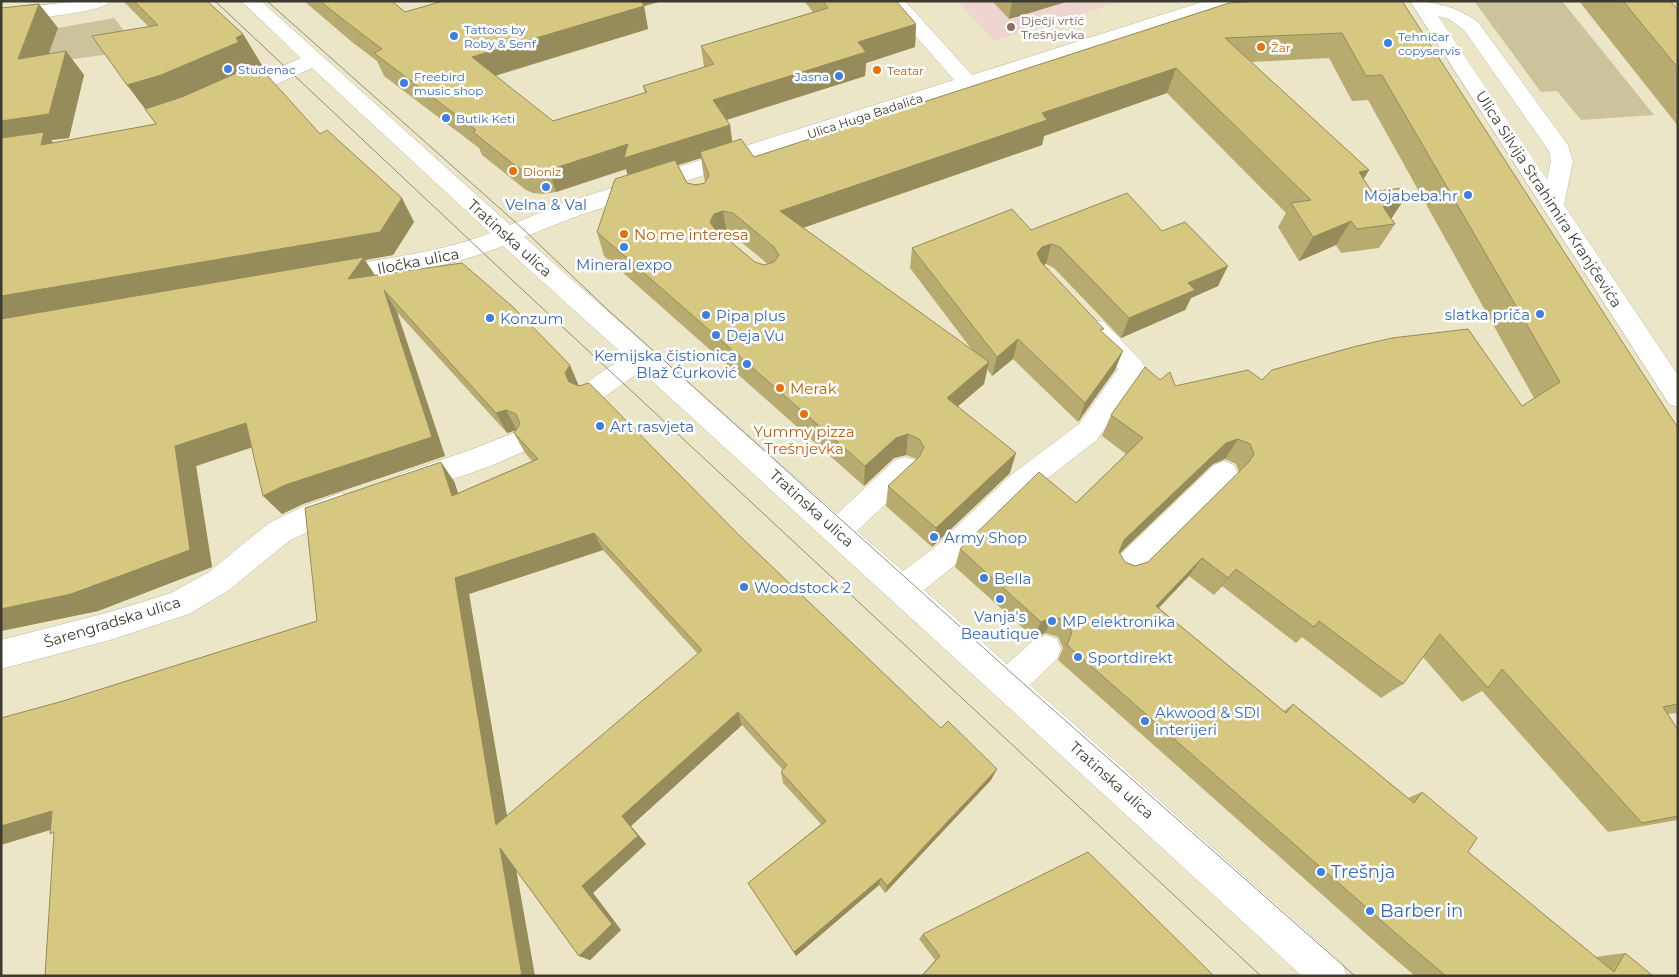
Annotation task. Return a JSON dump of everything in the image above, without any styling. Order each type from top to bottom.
[{"type":"street","points":[[1,16],[86,6],[102,1]]},
{"type":"street","name":"Tratinska ulica","points":[[250,1],[313,60],[838,531],[1329,976]]},
{"type":"street","points":[[894,1],[968,83]]},
{"type":"street","name":"Ulica Huga Badalića","points":[[507,235],[553,216],[692,181],[968,83],[1225,1]]},
{"type":"street","points":[[1420,3],[1456,15],[1471,26],[1560,150],[1562,161],[1553,206]]},
{"type":"street","name":"Ulica Silvija Strahimira Kranjčevića","points":[[1420,3],[1678,397]]},
{"type":"street","points":[[217,102],[313,60]]},
{"type":"street","points":[[1488,106],[1534,113]]},
{"type":"street","name":"Iločka ulica","points":[[312,280],[452,256],[507,235]]},
{"type":"street","points":[[902,589],[944,558],[1021,483],[1088,432],[1113,394],[1133,369],[1078,311]]},
{"type":"street","points":[[588,395],[643,357]]},
{"type":"street","name":"Šarengradska ulica","points":[[1,654],[110,626],[179,604],[219,580],[279,532],[314,515],[478,459],[516,443]]},
{"type":"street","points":[[838,531],[905,468]]},
{"type":"street","points":[[1125,569],[1224,473]]},
{"type":"street","points":[[1009,686],[1046,649]]},
{"type":"shaded area","name":"Dječji vrtić Trešnjevka","points":[[957,1],[1124,1],[994,41]]},
{"type":"shaded area","points":[[1474,1],[1562,1],[1654,115],[1581,120],[1557,91],[1541,92]]},
{"type":"shaded area","points":[[114,18],[139,50],[45,63],[58,28]]},
{"type":"building","points":[[134,1],[207,1],[243,34],[236,38],[239,42],[161,75],[127,85],[92,36],[158,25]]},
{"type":"building","points":[[320,1],[392,1],[405,12],[443,1],[641,1],[644,6],[472,57],[553,121],[647,92],[643,86],[714,64],[701,46],[828,8],[823,1],[896,1],[916,24],[858,42],[866,52],[713,100],[730,125],[624,158],[628,144],[549,170],[535,172],[525,171],[517,167],[473,132],[476,130],[374,53],[382,49]]},
{"type":"building","points":[[1261,1],[1402,1],[1678,428],[1678,704],[1663,707],[1678,730],[1678,816],[1642,823],[1502,669],[1488,688],[1440,634],[1403,684],[1319,621],[1314,627],[1236,569],[1228,578],[1202,558],[1156,606],[1286,713],[1293,704],[1414,803],[1422,792],[1477,838],[1468,852],[1614,972],[1625,953],[1653,976],[1446,976],[1067,645],[1072,632],[1066,621],[1053,617],[1041,622],[960,549],[1039,472],[1076,503],[1143,438],[1111,415],[1145,367],[1160,380],[1170,372],[1175,386],[1248,370],[1262,380],[1272,370],[1353,347],[1392,338],[1468,329],[1522,406],[1560,382],[1382,75],[1366,76],[1342,33],[1225,38],[1369,170],[1359,172],[1372,192],[1402,188],[1405,198],[1383,207],[1395,224],[1357,229],[1351,221],[1313,237],[1291,203],[1311,200],[1176,68],[1042,113],[1047,120],[780,211],[989,362],[947,398],[1016,453],[936,528],[888,486],[919,457],[924,447],[919,439],[908,434],[896,438],[865,466],[597,232],[615,179],[675,160],[687,183],[696,185],[705,183],[709,175],[700,152],[741,139],[754,157],[1229,3]],"holes":[[[723,211],[733,213],[774,247],[779,255],[774,262],[764,265],[755,262],[714,228],[710,222],[714,214]],[[1238,439],[1250,444],[1254,454],[1249,462],[1148,562],[1135,566],[1125,562],[1119,552],[1124,540],[1226,443]]]},
{"type":"building","points":[[1623,1],[1670,1],[1678,10],[1678,68]]},
{"type":"building","points":[[39,4],[18,59],[66,51],[49,114],[1,121],[1,8]]},
{"type":"building","points":[[257,64],[320,134],[327,130],[402,198],[380,232],[1,296],[1,138],[44,132],[41,145],[156,124],[145,109],[182,97]]},
{"type":"building","points":[[1127,193],[1162,231],[1185,222],[1228,266],[1188,283],[1195,290],[1129,318],[1060,247],[1051,244],[1042,247],[1037,253],[1041,262],[1104,329],[1100,330],[1123,351],[1085,403],[1018,339],[997,357],[912,248],[1012,209],[1031,230]]},
{"type":"building","points":[[364,257],[348,279],[462,263],[513,307],[570,365],[565,373],[569,382],[579,386],[589,383],[742,538],[941,728],[948,721],[997,769],[887,886],[881,878],[794,952],[748,883],[826,821],[781,772],[787,765],[738,712],[622,816],[638,836],[582,886],[612,924],[579,956],[500,848],[522,976],[45,976],[54,832],[50,834],[52,811],[1,826],[1,718],[63,701],[317,621],[305,508],[441,462],[452,496],[538,459],[514,433],[520,424],[516,414],[506,410],[496,413],[384,290],[432,437],[285,485],[263,496],[246,423],[175,446],[190,550],[71,594],[1,609],[1,319]],"holes":[[[594,533],[702,650],[496,825],[455,578]]]},
{"type":"building","points":[[1088,852],[1214,976],[922,976],[940,956],[923,934]]},
{"type":"tram line","points":[[215,1],[511,279],[1261,976]]},
{"type":"tram line","points":[[267,1],[523,229],[609,311],[1016,677],[1355,976]]},
{"type":"place","name":"Dječji vrtić Trešnjevka","points":[[1011,27]]},
{"type":"place","name":"Tattoos by Roby & Senf","points":[[454,36]]},
{"type":"place","name":"Tehničar copyservis","points":[[1388,43]]},
{"type":"place","name":"Žar","points":[[1261,47]]},
{"type":"place","name":"Studenac","points":[[228,69]]},
{"type":"place","name":"Teatar","points":[[877,70]]},
{"type":"place","name":"Jasna","points":[[839,76]]},
{"type":"place","name":"Freebird music shop","points":[[404,83]]},
{"type":"place","name":"Butik Keti","points":[[446,118]]},
{"type":"place","name":"Dioniz","points":[[513,171]]},
{"type":"place","name":"Velna & Val","points":[[546,187]]},
{"type":"place","name":"Mojabeba.hr","points":[[1468,195]]},
{"type":"place","name":"No me interesa","points":[[624,234]]},
{"type":"place","name":"Mineral expo","points":[[624,247]]},
{"type":"place","name":"slatka priča","points":[[1540,314]]},
{"type":"place","name":"Pipa plus","points":[[706,315]]},
{"type":"place","name":"Konzum","points":[[490,318]]},
{"type":"place","name":"Deja Vu","points":[[716,335]]},
{"type":"place","name":"Kemijska čistionica Blaž Ćurković","points":[[747,364]]},
{"type":"place","name":"Merak","points":[[780,388]]},
{"type":"place","name":"Yummy pizza Trešnjevka","points":[[804,414]]},
{"type":"place","name":"Art rasvjeta","points":[[600,426]]},
{"type":"place","name":"Army Shop","points":[[934,537]]},
{"type":"place","name":"Bella","points":[[984,578]]},
{"type":"place","name":"Woodstock 2","points":[[744,587]]},
{"type":"place","name":"Vanja's Beautique","points":[[1000,599]]},
{"type":"place","name":"MP elektronika","points":[[1052,621]]},
{"type":"place","name":"Sportdirekt","points":[[1078,657]]},
{"type":"place","name":"Akwood & SDI interijeri","points":[[1145,721]]},
{"type":"place","name":"Trešnja","points":[[1321,872]]},
{"type":"place","name":"Barber in","points":[[1370,911]]}]
